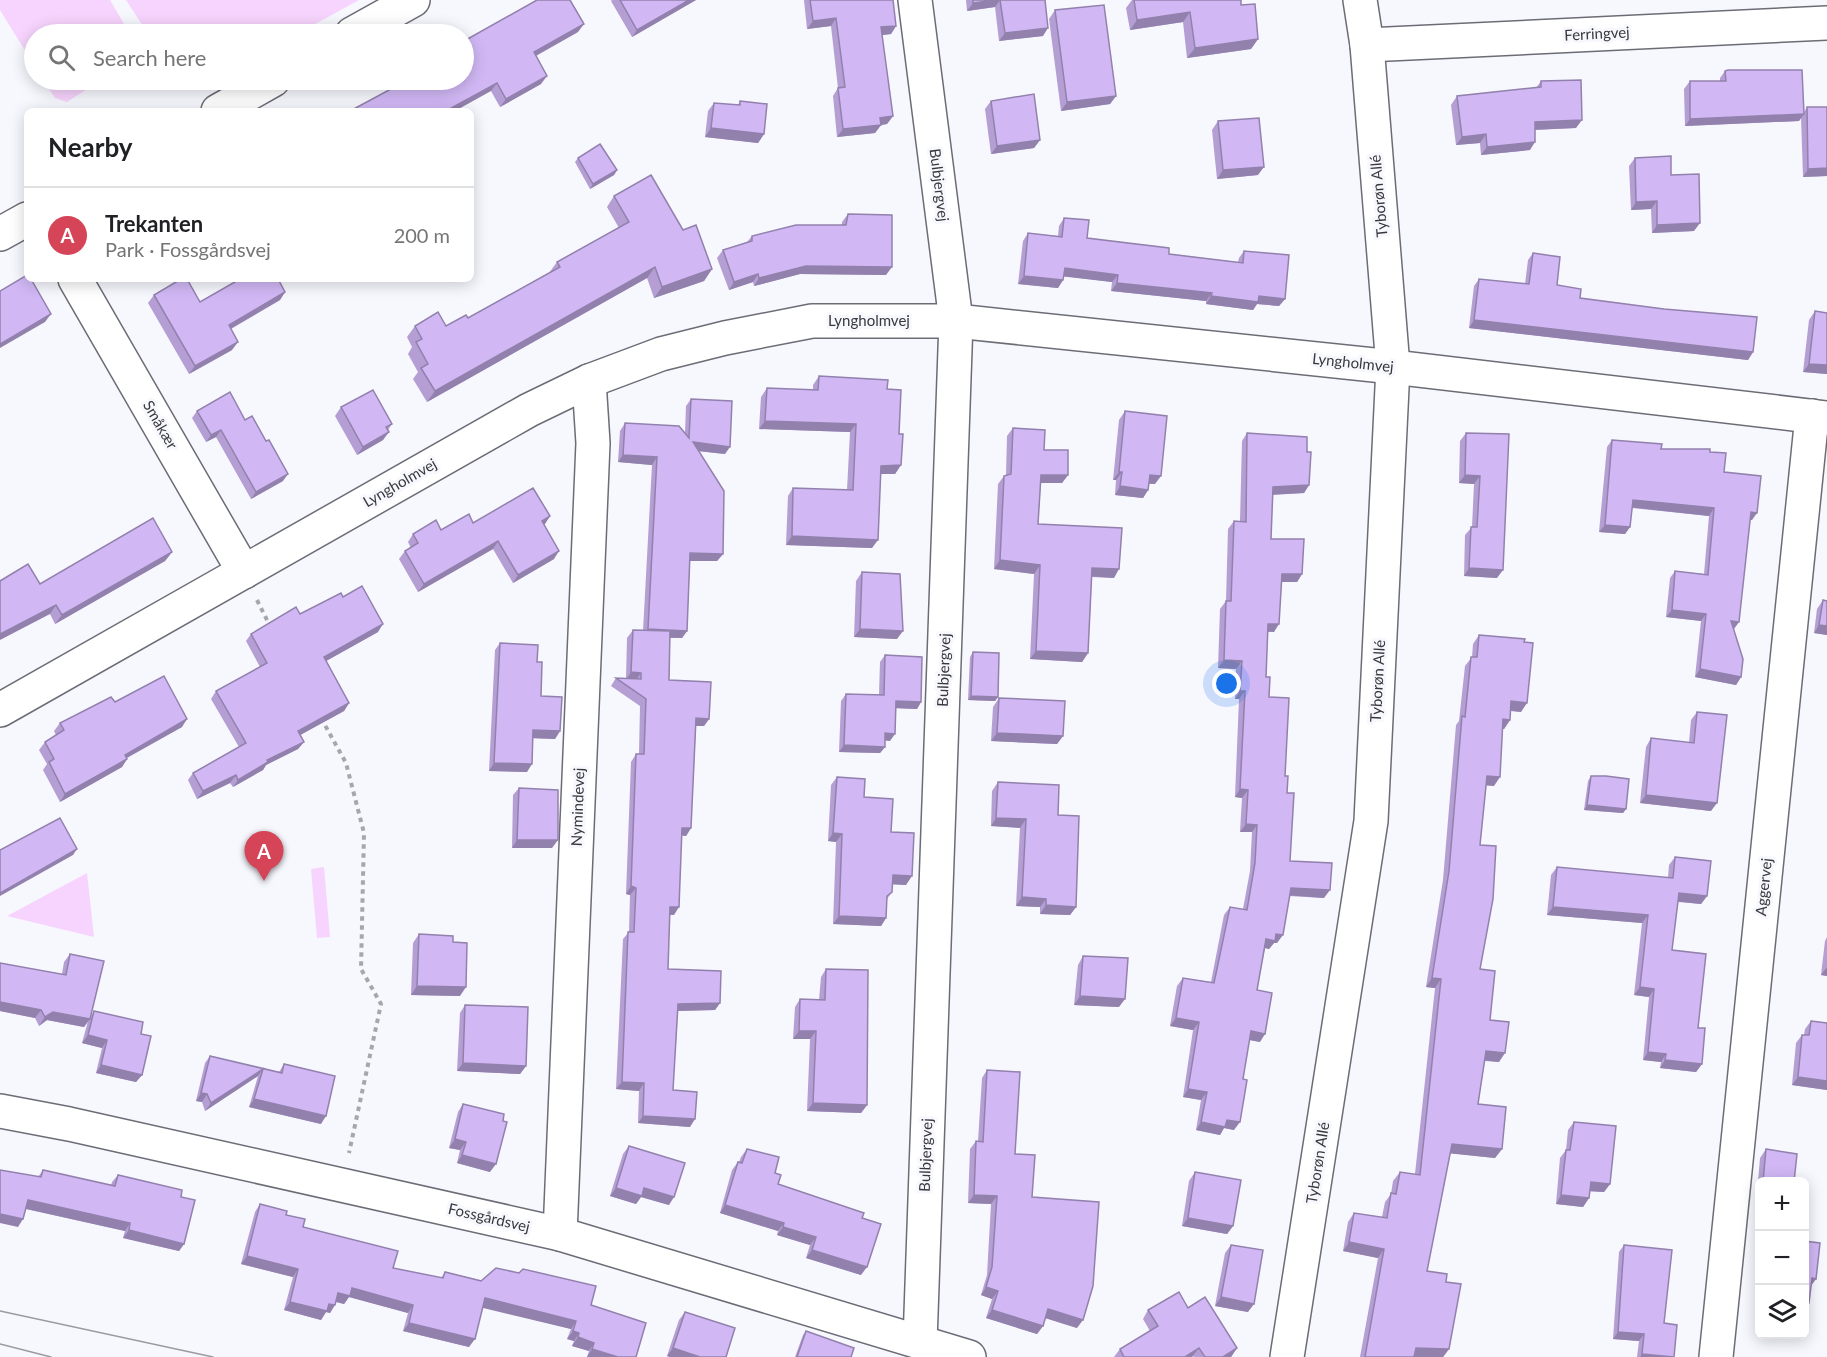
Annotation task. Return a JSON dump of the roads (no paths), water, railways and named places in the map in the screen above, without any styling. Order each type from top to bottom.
[{"type":"street","points":[[370,24],[413,0]]},
{"type":"street","name":"Bulbjergvej","points":[[915,0],[956,321],[920,1342]]},
{"type":"street","name":"Tyborøn Allé","points":[[1287,1357],[1371,821],[1393,367],[1367,45],[1360,0]]},
{"type":"street","name":"Ferringvej","points":[[1367,45],[1827,22]]},
{"type":"street","points":[[223,108],[255,90]]},
{"type":"street","points":[[0,234],[24,221]]},
{"type":"street","name":"Småkær","points":[[77,282],[244,572]]},
{"type":"street","name":"Lyngholmvej","points":[[0,710],[529,410],[589,381],[661,354],[725,338],[812,321],[956,321],[1393,367],[1820,417]]},
{"type":"street","name":"Nymindevej","points":[[560,1234],[593,443],[589,381]]},
{"type":"street","name":"Aggervej","points":[[1716,1357],[1820,417]]},
{"type":"street","name":"Fossgårdsvej","points":[[0,1111],[69,1124],[560,1234],[969,1357]]},
{"type":"tram line","points":[[0,1311],[213,1357]]},
{"type":"tram line","points":[[0,1344],[51,1357]]},
{"type":"place","name":"Trekanten","points":[[264,881]]}]
